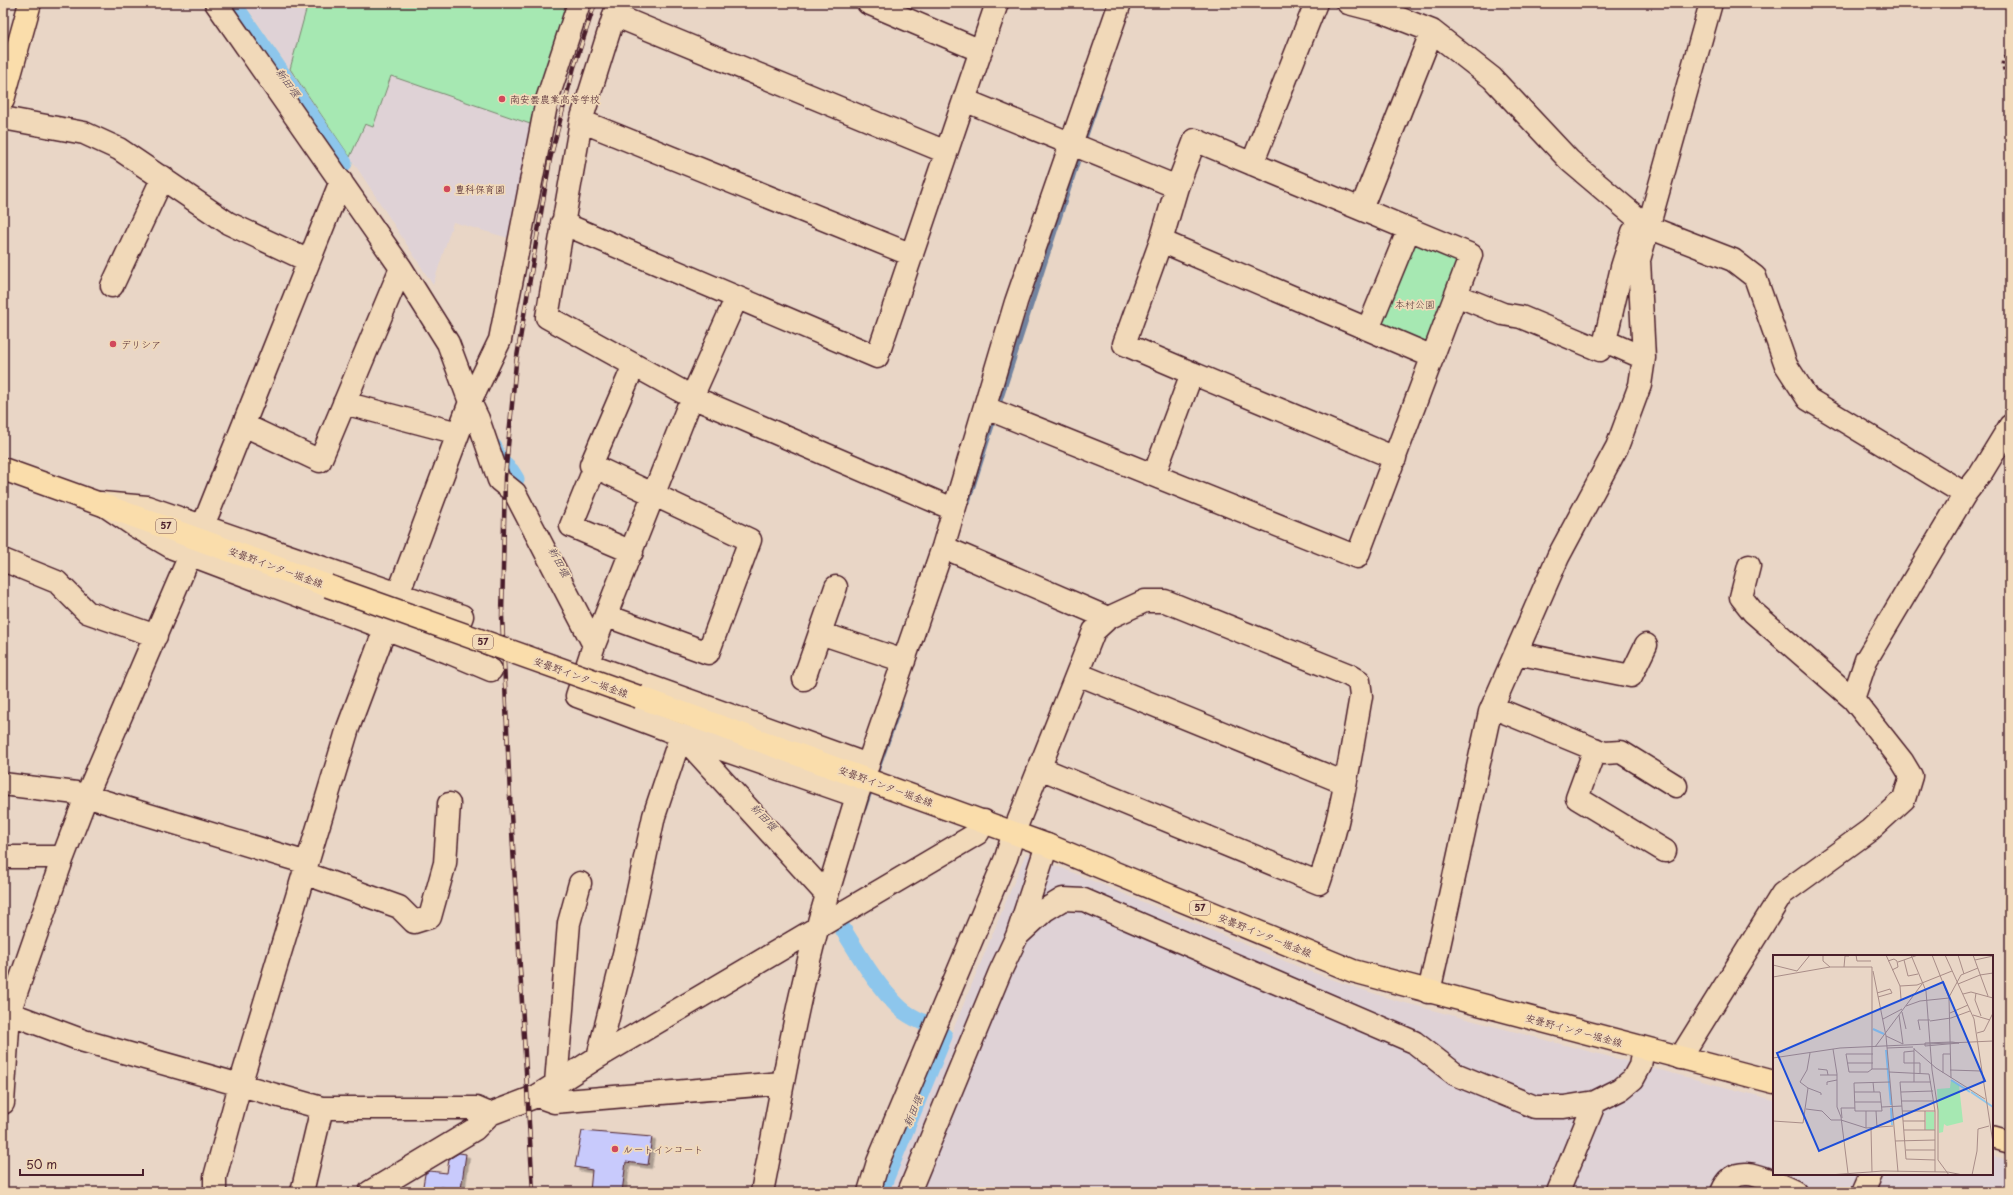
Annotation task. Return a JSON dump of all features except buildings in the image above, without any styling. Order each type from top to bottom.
[{"type":"main road","points":[[3,100],[30,3]]},
{"type":"main road","name":"安曇野インター堀金線","points":[[3,469],[639,697],[863,780],[1014,832],[1353,971],[1773,1082]]},
{"type":"main road","points":[[1993,1137],[2010,1142]]},
{"type":"street","points":[[216,3],[401,268],[448,343],[478,419],[498,480],[515,493],[591,655],[863,780]]},
{"type":"street","points":[[215,1192],[215,1177],[240,1085],[348,728],[470,402],[500,340],[547,100],[579,3]]},
{"type":"street","points":[[868,3],[981,51]]},
{"type":"street","points":[[562,223],[736,299],[877,357],[997,3]]},
{"type":"street","points":[[762,1192],[782,1084],[817,926],[863,780],[943,547],[986,408],[1016,302],[1120,3]]},
{"type":"street","points":[[1252,164],[1316,3]]},
{"type":"street","points":[[1348,3],[1385,8],[1432,32],[1492,78],[1570,162],[1643,223],[1733,260],[1755,277],[1786,364],[1808,399],[1964,494]]},
{"type":"street","points":[[1456,295],[1502,314],[1521,317],[1600,350],[1605,341],[1622,267],[1643,223],[1711,3]]},
{"type":"street","points":[[946,152],[616,9],[581,121],[562,223],[547,317],[692,397],[954,508]]},
{"type":"street","points":[[1361,209],[1432,32]]},
{"type":"street","points":[[964,100],[1177,187]]},
{"type":"street","points":[[3,118],[84,134],[119,149],[228,223],[309,261]]},
{"type":"street","points":[[581,121],[912,255]]},
{"type":"street","points":[[986,408],[1357,557],[1395,458],[1471,254],[1195,140],[1177,187],[1161,242],[1124,344],[1395,458]]},
{"type":"street","points":[[112,286],[162,177]]},
{"type":"street","points":[[3,1103],[6,1016],[63,857],[86,797],[156,636],[244,425],[341,181]]},
{"type":"street","points":[[1429,992],[1492,707],[1558,557],[1617,447],[1640,385],[1644,358],[1639,260],[1643,223]]},
{"type":"street","points":[[1368,329],[1409,229]]},
{"type":"street","points":[[1161,242],[1433,357]]},
{"type":"street","points":[[244,425],[320,461],[401,268]]},
{"type":"street","points":[[736,299],[692,397],[591,655],[577,696],[681,735],[863,780]]},
{"type":"street","points":[[1605,341],[1644,358]]},
{"type":"street","points":[[607,616],[708,653],[750,540],[653,496],[591,465],[634,365]]},
{"type":"street","points":[[1154,475],[1192,373]]},
{"type":"street","points":[[344,403],[458,433]]},
{"type":"street","points":[[1853,699],[1866,660],[1964,494],[1980,475],[2010,426]]},
{"type":"street","points":[[595,467],[571,526],[632,552]]},
{"type":"street","points":[[196,539],[398,593],[462,616],[448,652]]},
{"type":"street","points":[[196,539],[385,627],[490,670]]},
{"type":"street","points":[[943,547],[1108,618]]},
{"type":"street","points":[[3,560],[57,582],[87,612],[156,636]]},
{"type":"street","points":[[1680,1058],[1782,894],[1870,830],[1904,799],[1911,776],[1902,761],[1853,699],[1753,612],[1741,597],[1749,566]]},
{"type":"street","points":[[804,679],[836,587]]},
{"type":"street","points":[[869,1192],[878,1162],[1006,858],[1014,832],[1094,631],[1108,618],[1145,601],[1165,601],[1349,675],[1359,681],[1361,696],[1345,783],[1330,852],[1319,883],[1040,768]]},
{"type":"street","points":[[820,633],[904,661]]},
{"type":"street","points":[[1516,654],[1631,676],[1646,645]]},
{"type":"street","points":[[1078,674],[1345,783]]},
{"type":"street","points":[[1492,707],[1595,749],[1604,752],[1620,752],[1676,786]]},
{"type":"street","points":[[681,735],[827,895]]},
{"type":"street","points":[[598,1057],[627,942],[654,816],[681,735]]},
{"type":"street","points":[[1595,749],[1577,798],[1664,851]]},
{"type":"street","points":[[3,784],[76,792],[86,797],[306,868],[399,907],[414,922],[430,917],[445,863],[449,804]]},
{"type":"street","points":[[370,1192],[475,1129],[490,1114],[537,1096],[598,1057],[817,926],[978,833],[984,821]]},
{"type":"street","points":[[909,1192],[1000,972],[1017,936],[1047,845]]},
{"type":"street","points":[[3,857],[63,857]]},
{"type":"street","points":[[556,1083],[570,923],[580,883]]},
{"type":"street","points":[[1017,936],[1045,910],[1063,899],[1084,900],[1414,1042],[1455,1074],[1535,1107],[1564,1107],[1595,1102],[1621,1090],[1633,1080],[1640,1066],[1643,1048]]},
{"type":"street","points":[[6,1016],[84,1041],[322,1108],[476,1108],[490,1114]]},
{"type":"street","points":[[537,1096],[554,1102],[782,1084]]},
{"type":"street","points":[[1558,1192],[1595,1102]]},
{"type":"street","points":[[302,1192],[322,1108]]},
{"type":"street","points":[[1722,1192],[1726,1181],[1740,1173],[1754,1174],[1795,1192]]},
{"type":"street","points":[[1863,1192],[1871,1175]]},
{"type":"path","points":[[2010,45],[2002,63],[2003,72],[2010,81]]},
{"type":"shaded area","points":[[244,3],[571,3],[512,239],[453,222],[433,285],[350,157]]},
{"type":"shaded area","points":[[1026,853],[1306,970],[1348,985],[1394,1000],[1773,1100],[1773,1175],[1993,1175],[1993,1156],[2010,1160],[2010,1192],[886,1192]]},
{"type":"green space","name":"南安曇農業高等学校","points":[[308,3],[571,3],[536,126],[391,76],[373,127],[365,124],[350,157],[290,69]]},
{"type":"green space","name":"本村公園","points":[[1418,241],[1455,256],[1459,267],[1432,339],[1422,343],[1382,326],[1379,317],[1409,244]]},
{"type":"waterway","name":"新田堰","points":[[233,3],[344,163]]},
{"type":"waterway","points":[[1083,144],[1100,95]]},
{"type":"waterway","points":[[998,407],[1080,154]]},
{"type":"waterway","points":[[968,502],[995,416]]},
{"type":"waterway","name":"新田堰","points":[[494,447],[499,460],[511,471],[516,479]]},
{"type":"waterway","points":[[875,777],[901,703]]},
{"type":"waterway","points":[[864,809],[872,786]]},
{"type":"waterway","name":"新田堰","points":[[839,923],[882,989],[906,1013],[929,1025]]},
{"type":"waterway","name":"新田堰","points":[[880,1192],[944,1036],[939,1032]]},
{"type":"railway","points":[[533,1192],[510,796],[502,616],[505,477],[516,363],[550,159],[574,67],[595,3]]},
{"type":"place","name":"南安曇農業高等学校","points":[[502,99]]},
{"type":"place","name":"豊科保育園","points":[[447,189]]},
{"type":"place","name":"デリシア","points":[[113,344]]},
{"type":"place","name":"ルートインコート","points":[[615,1149]]}]
